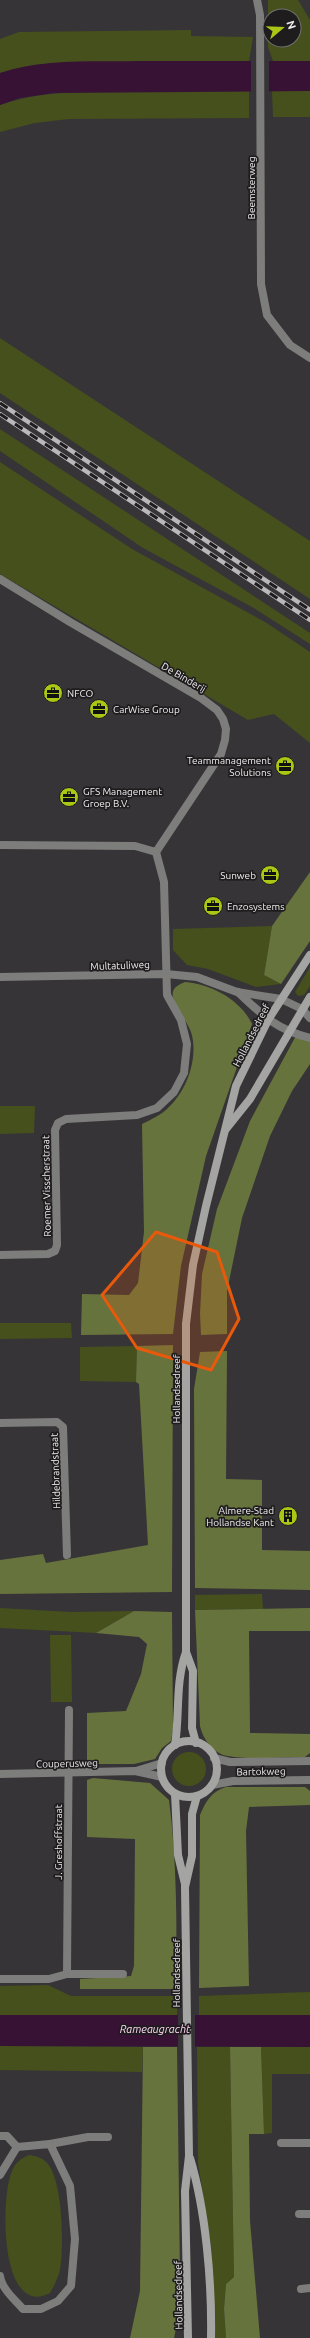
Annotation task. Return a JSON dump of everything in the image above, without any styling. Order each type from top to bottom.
[{"type":"main road","name":"Hollandsedreef","points":[[196,1743],[192,1728],[193,1671],[186,1652],[186,1324],[193,1265],[236,1086],[268,1020],[310,955]]},
{"type":"main road","name":"Hollandsedreef","points":[[225,1131],[250,1099],[288,1032],[310,997]]},
{"type":"main road","name":"Hollandsedreef","points":[[175,1745],[178,1728],[179,1671],[186,1652]]},
{"type":"main road","points":[[184,1742],[196,1743],[206,1748],[214,1758],[216,1772],[212,1785],[197,1796],[188,1797],[175,1794],[168,1788],[162,1777],[162,1764],[165,1754],[175,1745],[184,1742]]},
{"type":"main road","name":"Hollandsedreef","points":[[175,1794],[178,1856],[186,1887]]},
{"type":"main road","name":"Hollandsedreef","points":[[188,2338],[185,2191],[189,2156],[186,1887],[192,1856],[192,1814],[197,1796]]},
{"type":"main road","name":"Hollandsedreef","points":[[189,2156],[197,2181],[210,2280],[211,2338]]},
{"type":"street","name":"Beemsterweg","points":[[257,0],[260,15],[261,284],[267,315],[290,345],[310,358]]},
{"type":"street","name":"De Binderij","points":[[0,579],[70,622],[201,698],[217,710],[223,719],[226,729],[221,754],[156,852]]},
{"type":"street","points":[[0,845],[135,846],[156,852],[164,882],[166,974]]},
{"type":"street","name":"Multatuliweg","points":[[0,977],[166,974],[197,977],[237,992],[281,999],[302,1009]]},
{"type":"street","name":"Roemer Visscherstraat","points":[[0,1255],[48,1254],[55,1251],[57,1245],[55,1130],[58,1123],[66,1119],[137,1115],[157,1108],[174,1092],[184,1073],[187,1044],[181,1020],[167,995],[166,974]]},
{"type":"street","name":"Multatuliweg","points":[[237,992],[268,1020],[288,1032],[310,1038]]},
{"type":"street","points":[[302,1009],[310,1018]]},
{"type":"street","name":"Hildebrandstraat","points":[[0,1423],[57,1422],[63,1427],[67,1555]]},
{"type":"street","name":"J. Greshoffstraat","points":[[68,1974],[69,1710]]},
{"type":"street","name":"Bartokweg","points":[[214,1758],[230,1762],[310,1761]]},
{"type":"street","name":"Couperusweg","points":[[135,1772],[162,1764]]},
{"type":"street","name":"Couperusweg","points":[[0,1774],[135,1772],[162,1777]]},
{"type":"street","name":"Bartokweg","points":[[212,1785],[233,1781],[310,1780]]},
{"type":"street","points":[[0,1979],[49,1979],[68,1974],[123,1974]]},
{"type":"street","points":[[0,2136],[7,2136],[17,2147]]},
{"type":"street","points":[[17,2147],[50,2144],[88,2137],[108,2137]]},
{"type":"street","points":[[281,2144],[310,2143]]},
{"type":"street","points":[[0,2276],[5,2288],[22,2309],[41,2309],[58,2302],[70,2286],[75,2239],[70,2186],[50,2144]]},
{"type":"street","points":[[0,2175],[17,2147]]},
{"type":"street","points":[[299,2214],[310,2214]]},
{"type":"street","points":[[301,2289],[310,2288]]},
{"type":"highlighted area","points":[[156,1232],[217,1252],[239,1319],[211,1370],[137,1348],[102,1295]]},
{"type":"green space","points":[[268,0],[298,0],[310,20],[310,61],[273,61],[268,48],[302,48],[302,8],[268,8]]},
{"type":"green space","points":[[191,30],[191,36],[253,37],[249,61],[53,63],[33,65],[0,73],[0,39],[19,32]]},
{"type":"green space","points":[[140,91],[249,91],[249,118],[69,119],[35,123],[0,132],[0,105],[17,100],[52,94]]},
{"type":"green space","points":[[272,91],[310,91],[310,117],[273,117]]},
{"type":"green space","points":[[0,338],[310,541],[310,599],[0,393]]},
{"type":"green space","points":[[0,429],[310,633],[310,644],[252,607],[143,548],[0,451]]},
{"type":"green space","points":[[0,462],[132,549],[265,622],[310,652],[310,743],[274,714],[248,720],[0,574]]},
{"type":"green space","points":[[310,872],[310,941],[281,984],[264,975],[272,926]]},
{"type":"green space","points":[[272,926],[264,975],[281,984],[256,987],[208,969],[187,965],[173,950],[173,929]]},
{"type":"green space","points":[[310,967],[310,986],[304,995],[298,996],[295,992]]},
{"type":"green space","points":[[185,982],[205,986],[224,995],[241,1008],[252,1024],[206,1156],[181,1266],[173,1334],[81,1335],[82,1294],[129,1295],[138,1283],[144,1232],[142,1124],[162,1113],[175,1101],[190,1073],[193,1052],[191,1032],[173,997],[174,989]]},
{"type":"green space","points":[[298,1032],[310,1038],[310,1064],[292,1091],[270,1136],[242,1218],[227,1291],[227,1334],[201,1335],[200,1314],[202,1274],[217,1209],[250,1121]]},
{"type":"green space","points":[[0,1106],[35,1106],[34,1133],[0,1134]]},
{"type":"green space","points":[[0,1323],[71,1323],[72,1338],[0,1339]]},
{"type":"green space","points":[[173,1345],[172,1592],[0,1594],[0,1560],[43,1554],[46,1563],[148,1545],[139,1384],[136,1382],[137,1346]]},
{"type":"green space","points":[[137,1346],[136,1382],[80,1381],[80,1347]]},
{"type":"green space","points":[[227,1351],[226,1479],[262,1480],[262,1550],[310,1551],[310,1590],[195,1588],[194,1389],[200,1352]]},
{"type":"green space","points":[[262,1594],[263,1609],[195,1610],[195,1595]]},
{"type":"green space","points":[[0,1608],[71,1612],[134,1611],[96,1633],[0,1628]]},
{"type":"green space","points":[[310,1608],[310,1631],[249,1631],[250,1733],[310,1734],[310,1753],[305,1757],[255,1758],[223,1755],[213,1749],[206,1741],[200,1726],[195,1610]]},
{"type":"green space","points":[[134,1611],[172,1612],[173,1729],[171,1741],[162,1748],[155,1759],[134,1764],[87,1764],[87,1713],[126,1711],[141,1674],[147,1644],[139,1637],[96,1633]]},
{"type":"green space","points":[[50,1635],[71,1635],[72,1702],[51,1702]]},
{"type":"green space","points":[[192,1752],[201,1757],[205,1762],[205,1776],[201,1781],[196,1785],[186,1786],[182,1785],[173,1776],[172,1766],[173,1762],[182,1753]]},
{"type":"green space","points":[[93,1778],[150,1783],[169,1800],[175,1870],[176,1989],[80,1989],[80,1979],[131,1976],[134,1966],[135,1839],[87,1837],[87,1780]]},
{"type":"green space","points":[[226,1787],[305,1787],[310,1791],[310,1805],[249,1807],[246,1831],[249,1986],[199,1988],[200,1815],[204,1805],[213,1794]]},
{"type":"green space","points":[[48,1985],[71,1996],[177,1996],[177,2015],[0,2015],[0,1986]]},
{"type":"green space","points":[[310,1992],[310,2015],[199,2015],[199,1996]]},
{"type":"green space","points":[[0,2046],[143,2047],[142,2072],[0,2070]]},
{"type":"green space","points":[[143,2047],[177,2047],[180,2277],[179,2314],[174,2338],[130,2338],[140,2291]]},
{"type":"green space","points":[[197,2047],[230,2047],[234,2277],[226,2284],[224,2309],[226,2338],[213,2338],[211,2246],[198,2163]]},
{"type":"green space","points":[[230,2047],[261,2047],[264,2134],[249,2134],[250,2221],[260,2338],[226,2338],[224,2309],[226,2284],[234,2277]]},
{"type":"green space","points":[[261,2047],[310,2047],[310,2074],[272,2074],[272,2133],[264,2134]]},
{"type":"green space","points":[[29,2155],[44,2160],[53,2173],[57,2185],[62,2231],[60,2270],[56,2282],[50,2293],[34,2296],[21,2289],[13,2273],[8,2252],[6,2228],[8,2185],[12,2171],[19,2161]]},
{"type":"water","points":[[86,61],[310,61],[310,91],[54,93],[20,98],[0,105],[0,73],[34,65]]},
{"type":"water","name":"Rameaugracht","points":[[0,2015],[310,2015],[310,2047],[0,2046]]},
{"type":"pier","points":[[251,59],[269,59],[269,93],[251,93]]},
{"type":"pier","points":[[178,2013],[195,2013],[195,2049],[178,2049]]},
{"type":"railway","points":[[0,403],[310,610]]},
{"type":"railway","points":[[0,414],[310,620]]},
{"type":"place","name":"NFCO","points":[[53,693]]},
{"type":"place","name":"CarWise Group","points":[[99,709]]},
{"type":"place","name":"Teammanagement Solutions","points":[[285,766]]},
{"type":"place","name":"GFS Management Groep B.V.","points":[[69,797]]},
{"type":"place","name":"Sunweb","points":[[270,875]]},
{"type":"place","name":"Enzosystems","points":[[213,906]]},
{"type":"place","name":"Almere-Stad Hollandse Kant","points":[[288,1516]]}]
